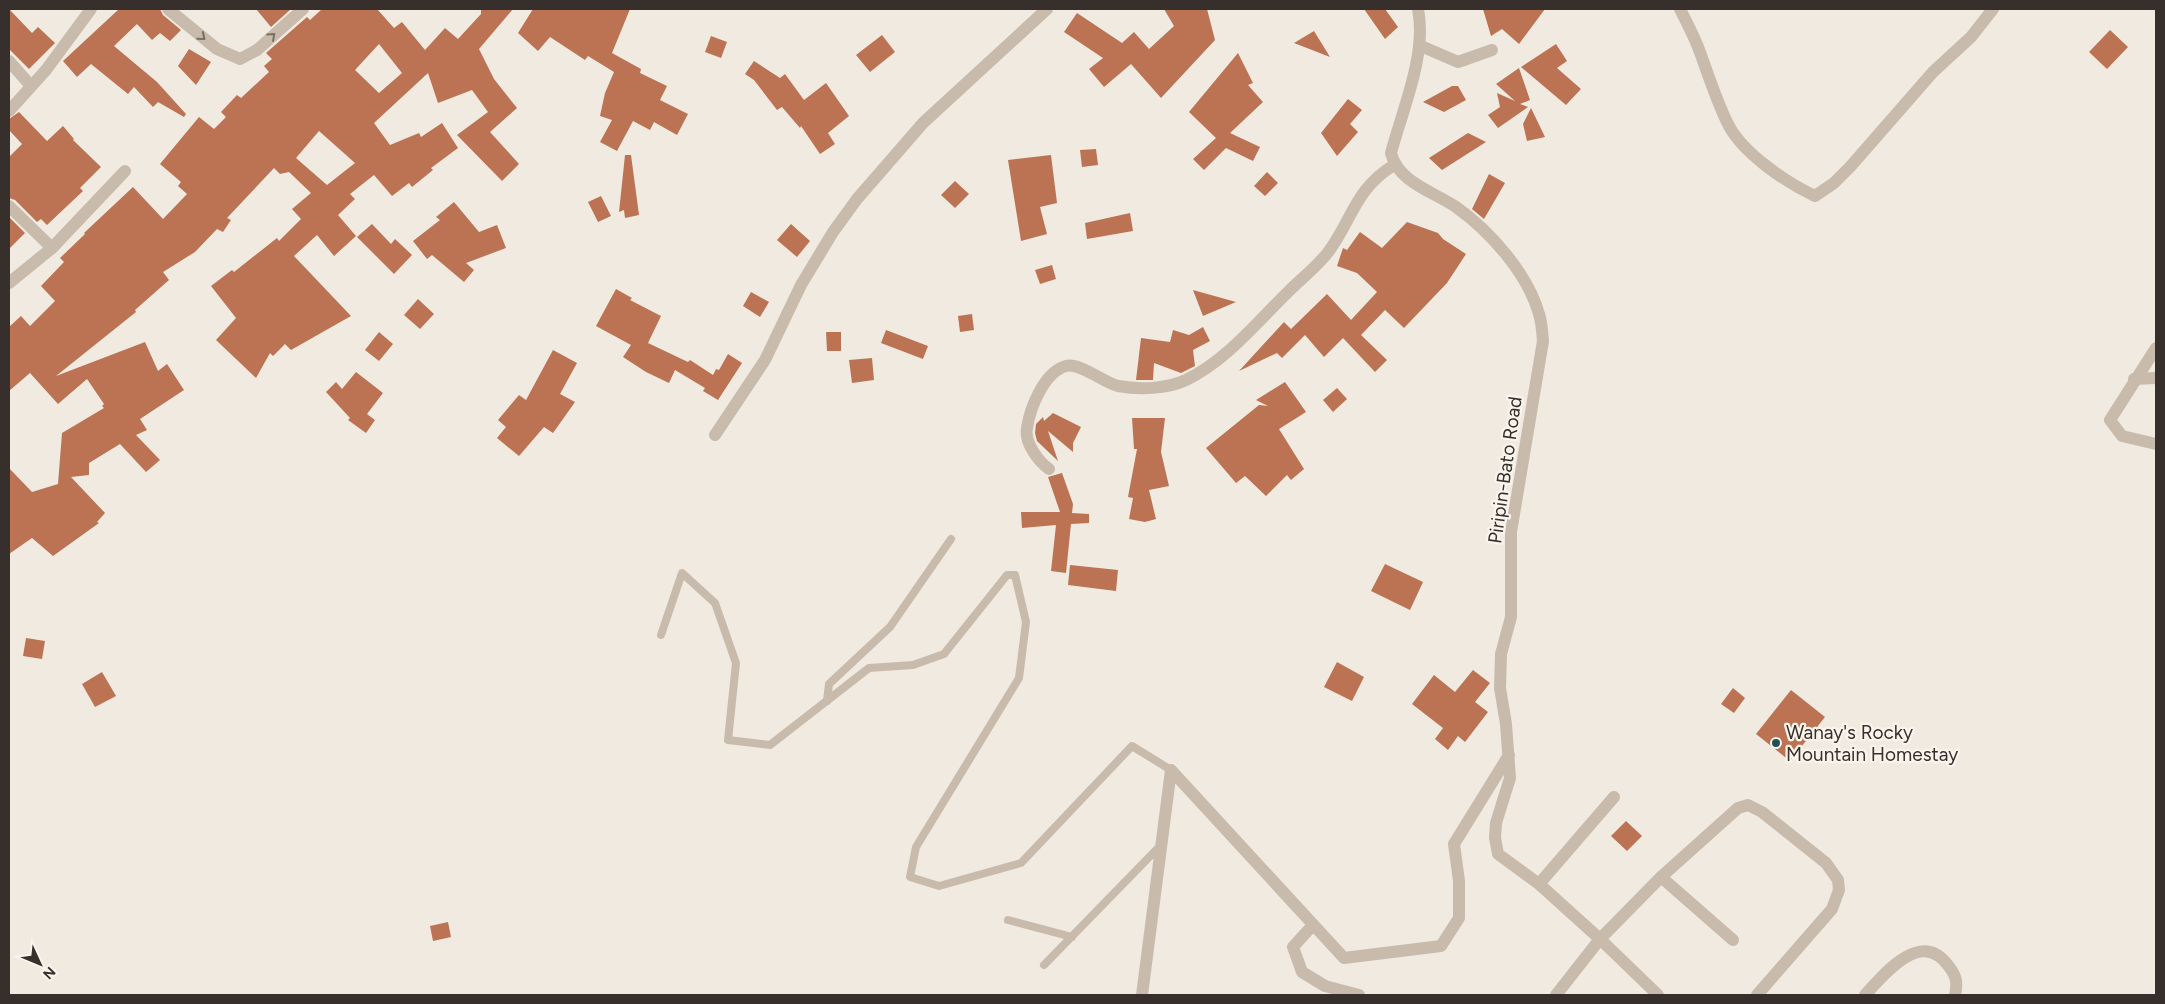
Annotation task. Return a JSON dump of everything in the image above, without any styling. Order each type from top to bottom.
[{"type":"street","points":[[9,111],[46,70],[91,9]]},
{"type":"street","points":[[168,9],[217,49],[240,60],[257,50],[303,9]]},
{"type":"street","points":[[715,435],[765,360],[801,285],[833,232],[857,199],[923,123],[1047,9]]},
{"type":"street","points":[[1049,470],[1040,462],[1026,431],[1034,400],[1054,374],[1066,366],[1075,366],[1118,386],[1166,386],[1185,380],[1214,363],[1322,260],[1336,241],[1352,208],[1367,186],[1376,176],[1394,165],[1391,153],[1421,46],[1421,24],[1418,9]]},
{"type":"street","points":[[1680,9],[1697,44],[1730,127],[1746,148],[1771,169],[1794,186],[1815,196],[1834,183],[1850,167],[1934,72],[1971,36],[1993,9]]},
{"type":"street","points":[[1421,46],[1458,62],[1492,50]]},
{"type":"street","points":[[9,61],[30,86]]},
{"type":"street","name":"Piripin-Bato Road","points":[[1394,165],[1401,174],[1457,208],[1488,236],[1520,272],[1540,316],[1543,341],[1511,532],[1511,617],[1500,654],[1500,688],[1506,724],[1510,778],[1496,823],[1495,838],[1498,854],[1539,884]]},
{"type":"street","points":[[9,283],[52,248],[125,172]]},
{"type":"street","points":[[9,206],[52,248]]},
{"type":"street","points":[[2156,348],[2110,420],[2122,436],[2156,444]]},
{"type":"street","points":[[2134,380],[2156,378]]},
{"type":"street","points":[[1170,770],[1312,926],[1344,958],[1441,946],[1459,918],[1459,881],[1454,844],[1509,755]]},
{"type":"street","points":[[1142,995],[1170,770]]},
{"type":"street","points":[[1614,797],[1539,884],[1658,995]]},
{"type":"street","points":[[1556,995],[1600,939],[1661,877],[1738,808],[1748,805],[1762,812],[1826,863],[1838,880],[1839,890],[1832,909],[1757,995]]},
{"type":"street","points":[[1661,877],[1734,940]]},
{"type":"street","points":[[1312,926],[1293,947],[1302,972],[1325,986],[1359,995]]},
{"type":"street","points":[[1865,995],[1880,978],[1910,954],[1922,949],[1941,956],[1953,971],[1958,982],[1954,995]]},
{"type":"lane","points":[[827,701],[829,684],[890,627],[950,539]]},
{"type":"lane","points":[[661,635],[682,573],[714,603],[736,663],[728,740],[770,745],[869,668],[913,665],[944,654],[1007,575],[1015,575],[1026,622],[1020,678],[916,847],[910,877],[939,886],[1021,863],[1132,746],[1170,770]]},
{"type":"lane","points":[[1044,965],[1160,846]]},
{"type":"lane","points":[[1008,920],[1072,937]]},
{"type":"building","points":[[9,9],[32,33],[38,27],[55,43],[29,69],[9,49]]},
{"type":"building","points":[[119,9],[160,9],[163,15],[181,30],[170,41],[160,33],[152,40],[137,24],[114,46],[157,82],[186,114],[184,117],[158,102],[153,107],[134,87],[128,94],[91,64],[77,77],[63,61]]},
{"type":"building","points":[[256,9],[291,9],[271,27]]},
{"type":"building","points":[[322,9],[377,9],[394,28],[402,22],[425,50],[445,28],[458,39],[481,14],[481,9],[513,9],[479,49],[494,79],[517,108],[490,132],[519,164],[502,181],[457,135],[488,112],[472,90],[438,103],[428,73],[374,123],[390,145],[419,133],[421,137],[442,123],[458,148],[431,168],[433,170],[412,187],[409,183],[392,196],[374,175],[350,194],[355,199],[338,215],[356,236],[334,256],[317,235],[294,256],[351,316],[291,350],[285,344],[273,356],[270,353],[256,378],[216,340],[236,318],[211,286],[232,270],[234,272],[277,238],[279,241],[301,219],[292,209],[311,193],[289,172],[280,174],[274,168],[227,218],[231,220],[223,232],[217,229],[195,252],[163,272],[169,280],[135,310],[136,312],[56,376],[145,342],[158,371],[167,364],[184,390],[140,419],[147,430],[136,435],[160,460],[146,472],[120,444],[89,463],[89,475],[71,477],[105,513],[97,522],[99,523],[53,556],[32,538],[9,554],[9,468],[32,492],[58,484],[62,433],[104,408],[102,406],[104,404],[87,379],[58,404],[30,373],[9,391],[9,327],[21,316],[30,326],[55,301],[41,286],[64,262],[60,258],[133,187],[163,219],[187,194],[178,186],[181,182],[160,164],[199,117],[214,129],[226,117],[221,112],[237,95],[241,98],[269,72],[264,66],[272,59],[266,53],[307,17],[310,20]],"holes":[[[379,44],[402,73],[379,93],[355,70]],[[319,131],[355,163],[327,185],[296,158]]]},
{"type":"building","points":[[533,9],[630,9],[612,53],[641,69],[640,73],[667,86],[660,100],[688,114],[677,135],[654,122],[650,130],[633,121],[617,151],[600,142],[612,120],[600,116],[605,93],[614,72],[588,56],[585,60],[550,37],[538,51],[518,33]]},
{"type":"building","points":[[1164,9],[1207,9],[1215,40],[1161,98],[1131,64],[1104,87],[1089,69],[1103,58],[1064,32],[1077,13],[1122,43],[1134,32],[1149,49],[1174,26]]},
{"type":"building","points":[[1364,9],[1385,9],[1398,27],[1385,39]]},
{"type":"building","points":[[1483,9],[1545,9],[1519,44],[1502,29],[1491,36]]},
{"type":"building","points":[[2110,30],[2128,47],[2107,69],[2089,52]]},
{"type":"building","points":[[1314,31],[1330,57],[1294,43]]},
{"type":"building","points":[[882,35],[895,52],[870,72],[856,55]]},
{"type":"building","points":[[711,36],[727,42],[721,58],[705,52]]},
{"type":"building","points":[[1556,44],[1567,61],[1557,68],[1581,89],[1566,105],[1521,67]]},
{"type":"building","points":[[189,49],[211,62],[196,85],[178,66]]},
{"type":"building","points":[[1238,53],[1253,83],[1248,85],[1263,102],[1230,133],[1260,147],[1253,161],[1226,148],[1204,170],[1193,159],[1216,138],[1189,112]]},
{"type":"building","points":[[754,61],[780,78],[785,74],[804,100],[826,83],[849,116],[828,133],[835,144],[820,154],[801,126],[800,128],[782,107],[777,110],[754,80],[745,74]]},
{"type":"building","points":[[1519,68],[1530,100],[1520,104],[1528,107],[1498,128],[1488,115],[1500,107],[1497,93],[1515,101],[1496,84]]},
{"type":"building","points":[[1452,86],[1458,86],[1466,100],[1444,112],[1423,102]]},
{"type":"building","points":[[1348,99],[1362,110],[1350,124],[1358,132],[1337,156],[1321,133]]},
{"type":"building","points":[[1531,108],[1545,137],[1527,141],[1523,124]]},
{"type":"building","points":[[19,112],[47,141],[63,126],[73,140],[101,167],[80,188],[83,191],[47,225],[41,219],[37,222],[15,200],[9,198],[9,157],[22,144],[9,130],[9,119]]},
{"type":"building","points":[[1468,133],[1486,142],[1442,170],[1429,158]]},
{"type":"building","points":[[1096,149],[1098,165],[1082,167],[1080,150]]},
{"type":"building","points":[[625,155],[631,155],[639,215],[625,218],[624,210],[619,212]]},
{"type":"building","points":[[1051,155],[1057,203],[1040,207],[1047,234],[1021,241],[1008,160]]},
{"type":"building","points":[[1267,172],[1278,183],[1265,196],[1254,186]]},
{"type":"building","points":[[1489,174],[1505,183],[1484,219],[1472,209]]},
{"type":"building","points":[[955,181],[969,194],[955,208],[941,195]]},
{"type":"building","points":[[601,196],[611,216],[598,222],[588,202]]},
{"type":"building","points":[[454,202],[479,232],[497,225],[506,248],[466,263],[474,270],[464,282],[432,255],[427,259],[413,241],[440,220],[436,217]]},
{"type":"building","points":[[1130,213],[1133,231],[1087,239],[1085,223]]},
{"type":"building","points":[[9,217],[25,233],[9,249]]},
{"type":"building","points":[[1407,222],[1438,233],[1443,239],[1466,254],[1447,283],[1404,328],[1385,310],[1361,335],[1387,360],[1375,372],[1343,338],[1324,357],[1305,335],[1282,358],[1277,353],[1239,371],[1284,322],[1291,329],[1327,294],[1351,320],[1377,292],[1357,273],[1337,266],[1343,248],[1347,250],[1360,232],[1382,248]]},
{"type":"building","points":[[372,224],[391,244],[395,239],[412,255],[394,274],[357,237]]},
{"type":"building","points":[[791,224],[810,241],[797,257],[777,240]]},
{"type":"building","points":[[1052,265],[1056,279],[1040,284],[1035,270]]},
{"type":"building","points":[[616,289],[632,298],[630,300],[661,316],[648,343],[688,362],[690,360],[713,375],[716,369],[719,370],[728,354],[742,363],[718,400],[703,391],[705,388],[675,370],[669,383],[646,372],[623,357],[631,345],[596,326]]},
{"type":"building","points":[[1193,290],[1236,302],[1203,316]]},
{"type":"building","points":[[751,292],[769,302],[760,317],[743,306]]},
{"type":"building","points":[[418,299],[434,314],[420,329],[404,315]]},
{"type":"building","points":[[972,314],[974,330],[960,332],[958,316]]},
{"type":"building","points":[[1203,327],[1210,341],[1193,350],[1195,366],[1181,373],[1154,363],[1153,380],[1136,380],[1141,338],[1170,342],[1173,330],[1189,335]]},
{"type":"building","points":[[886,330],[928,346],[923,359],[881,343]]},
{"type":"building","points":[[379,332],[393,344],[379,361],[365,350]]},
{"type":"building","points":[[826,332],[841,332],[841,351],[827,351]]},
{"type":"building","points":[[553,350],[577,363],[560,394],[575,402],[553,433],[544,427],[519,456],[497,438],[506,427],[498,420],[519,395],[526,400]]},
{"type":"building","points":[[872,358],[874,380],[852,383],[849,360]]},
{"type":"building","points":[[356,372],[383,393],[367,414],[375,420],[366,433],[348,420],[350,418],[326,392],[336,382],[342,389]]},
{"type":"building","points":[[1285,382],[1306,412],[1279,429],[1304,469],[1291,480],[1287,475],[1266,496],[1245,476],[1236,483],[1206,448],[1259,405],[1268,406],[1256,400]]},
{"type":"building","points":[[1337,388],[1347,399],[1333,412],[1323,400]]},
{"type":"building","points":[[1053,413],[1081,427],[1073,443],[1073,452],[1048,431],[1058,461],[1037,441],[1035,433],[1036,424],[1043,417],[1044,421]]},
{"type":"building","points":[[1132,418],[1165,418],[1161,452],[1169,486],[1149,490],[1156,519],[1145,522],[1129,519],[1133,498],[1128,497],[1137,449],[1134,449]]},
{"type":"building","points":[[1062,473],[1073,504],[1072,513],[1089,514],[1089,523],[1071,524],[1066,573],[1051,571],[1056,525],[1022,528],[1021,512],[1060,512],[1048,477]]},
{"type":"building","points":[[1385,564],[1423,582],[1410,610],[1371,591]]},
{"type":"building","points":[[1070,565],[1118,570],[1116,591],[1068,585]]},
{"type":"building","points":[[26,638],[45,641],[42,659],[23,656]]},
{"type":"building","points":[[1337,662],[1364,677],[1352,701],[1324,687]]},
{"type":"building","points":[[1473,670],[1490,683],[1475,702],[1488,712],[1465,742],[1458,736],[1448,750],[1435,739],[1443,728],[1412,704],[1434,675],[1455,692]]},
{"type":"building","points":[[102,672],[116,696],[95,707],[82,684]]},
{"type":"building","points":[[1733,688],[1745,698],[1734,713],[1721,704]]},
{"type":"building","points":[[1791,690],[1825,717],[1790,761],[1756,734]]},
{"type":"building","points":[[1626,821],[1642,836],[1627,851],[1611,836]]},
{"type":"building","points":[[448,922],[451,937],[433,941],[430,926]]},
{"type":"place","name":"Wanay's Rocky Mountain Homestay","points":[[1776,743]]}]
